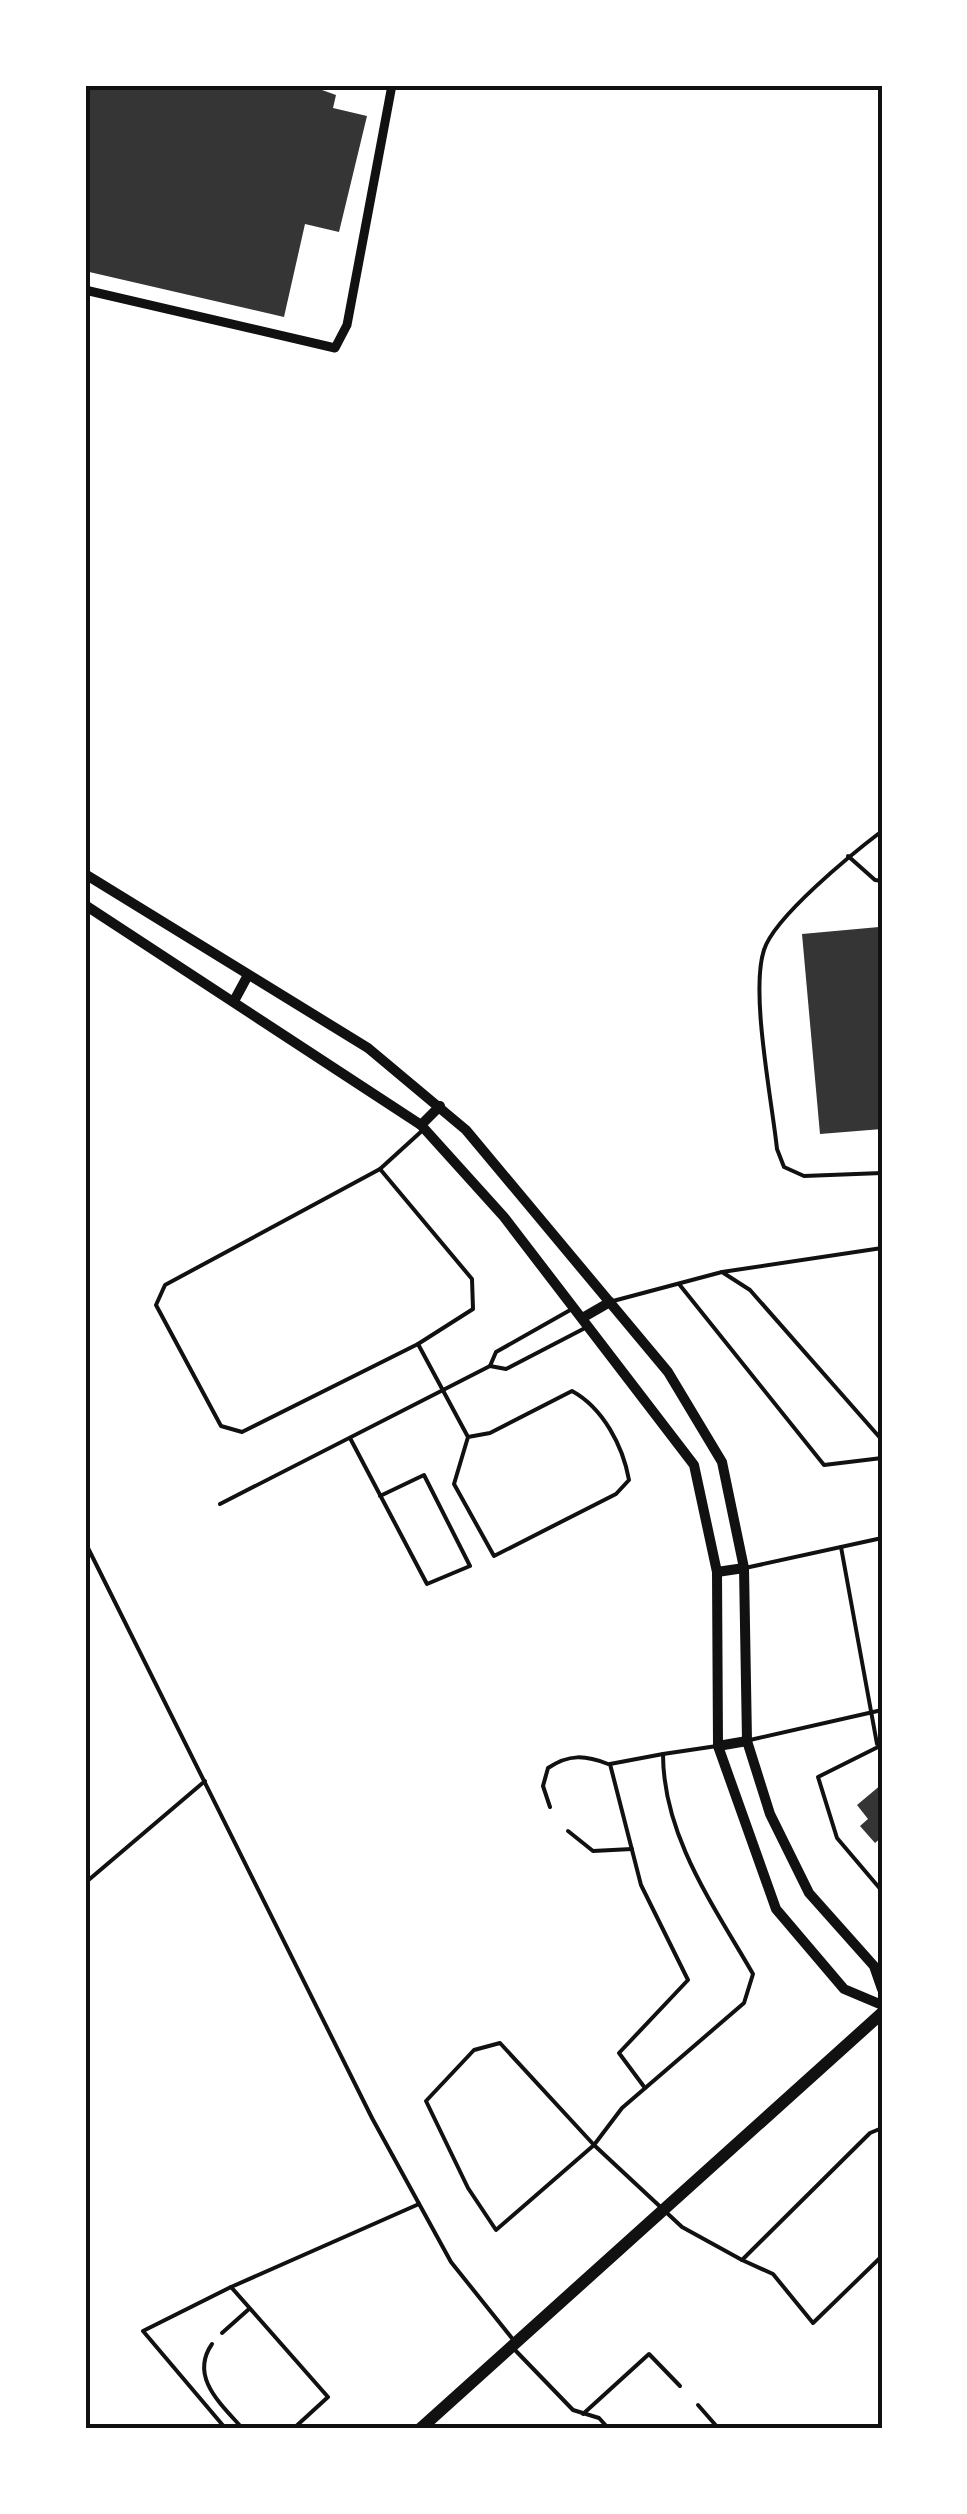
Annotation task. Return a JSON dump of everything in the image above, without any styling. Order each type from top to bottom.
[{"type":"main road","points":[[420,2429],[882,2013]]},
{"type":"street","points":[[85,290],[335,348],[347,325],[392,85]]},
{"type":"street","points":[[85,874],[368,1048],[440,1106],[466,1130],[668,1372],[722,1462],[744,1568],[747,1740],[770,1814],[809,1893],[874,1966],[882,1990]]},
{"type":"street","points":[[85,905],[422,1127],[504,1216],[694,1465],[717,1572],[718,1746],[776,1908],[844,1990],[882,2005]]},
{"type":"street","points":[[234,1001],[248,977]]},
{"type":"street","points":[[422,1127],[440,1106]]},
{"type":"street","points":[[587,1321],[610,1302]]},
{"type":"street","points":[[717,1572],[744,1568]]},
{"type":"street","points":[[718,1746],[747,1740]]},
{"type":"lane","points":[[882,831],[848,856],[778,926],[764,948],[760,978],[777,1149],[784,1167],[804,1176],[882,1173]]},
{"type":"lane","points":[[848,856],[875,880],[882,880]]},
{"type":"lane","points":[[380,1169],[472,1279],[473,1309],[418,1344],[242,1432],[221,1426],[156,1305],[165,1285],[380,1169],[422,1127]]},
{"type":"lane","points":[[610,1302],[722,1272],[882,1248]]},
{"type":"lane","points":[[722,1272],[750,1290],[882,1440]]},
{"type":"lane","points":[[679,1284],[824,1465],[882,1458]]},
{"type":"lane","points":[[490,1366],[496,1352],[576,1306]]},
{"type":"lane","points":[[220,1504],[490,1366],[506,1369],[587,1321]]},
{"type":"lane","points":[[418,1344],[468,1438],[454,1484],[494,1556],[616,1494],[629,1480],[625,1458],[592,1402],[572,1391],[490,1433],[468,1438]]},
{"type":"lane","points":[[350,1438],[380,1496],[427,1584],[470,1566],[424,1475],[380,1496]]},
{"type":"lane","points":[[744,1568],[882,1538]]},
{"type":"lane","points":[[85,1542],[321,2020],[450,2262],[514,2345],[573,2410],[600,2418],[609,2429]]},
{"type":"lane","points":[[841,1547],[880,1745],[818,1777],[837,1838],[882,1892]]},
{"type":"lane","points":[[747,1740],[882,1710]]},
{"type":"lane","points":[[550,1807],[543,1786],[548,1768],[562,1759],[586,1755],[610,1764],[718,1746]]},
{"type":"lane","points":[[663,1754],[663,1777],[684,1854],[753,1974],[744,2004],[622,2108],[594,2145],[496,2230],[468,2188],[426,2100],[474,2050],[500,2043],[594,2145],[662,2211],[772,2274],[813,2323],[882,2256]]},
{"type":"lane","points":[[610,1764],[641,1885],[688,1980],[619,2054],[645,2088]]},
{"type":"lane","points":[[85,1884],[205,1780]]},
{"type":"lane","points":[[568,1831],[594,1852],[632,1849]]},
{"type":"lane","points":[[742,2260],[870,2133],[882,2128]]},
{"type":"lane","points":[[226,2429],[143,2331],[231,2286],[419,2204]]},
{"type":"lane","points":[[231,2286],[328,2397],[292,2429]]},
{"type":"lane","points":[[222,2333],[249,2309]]},
{"type":"lane","points":[[212,2344],[202,2357],[206,2384],[243,2429]]},
{"type":"lane","points":[[583,2414],[650,2354],[680,2386]]},
{"type":"lane","points":[[698,2405],[719,2429]]},
{"type":"building","points":[[85,85],[308,85],[336,95],[333,108],[367,116],[339,232],[305,224],[284,317],[85,271]]},
{"type":"building","points":[[879,927],[882,1129],[820,1134],[802,934]]},
{"type":"building","points":[[882,1784],[882,1837],[875,1843],[860,1826],[868,1819],[857,1805]]}]
